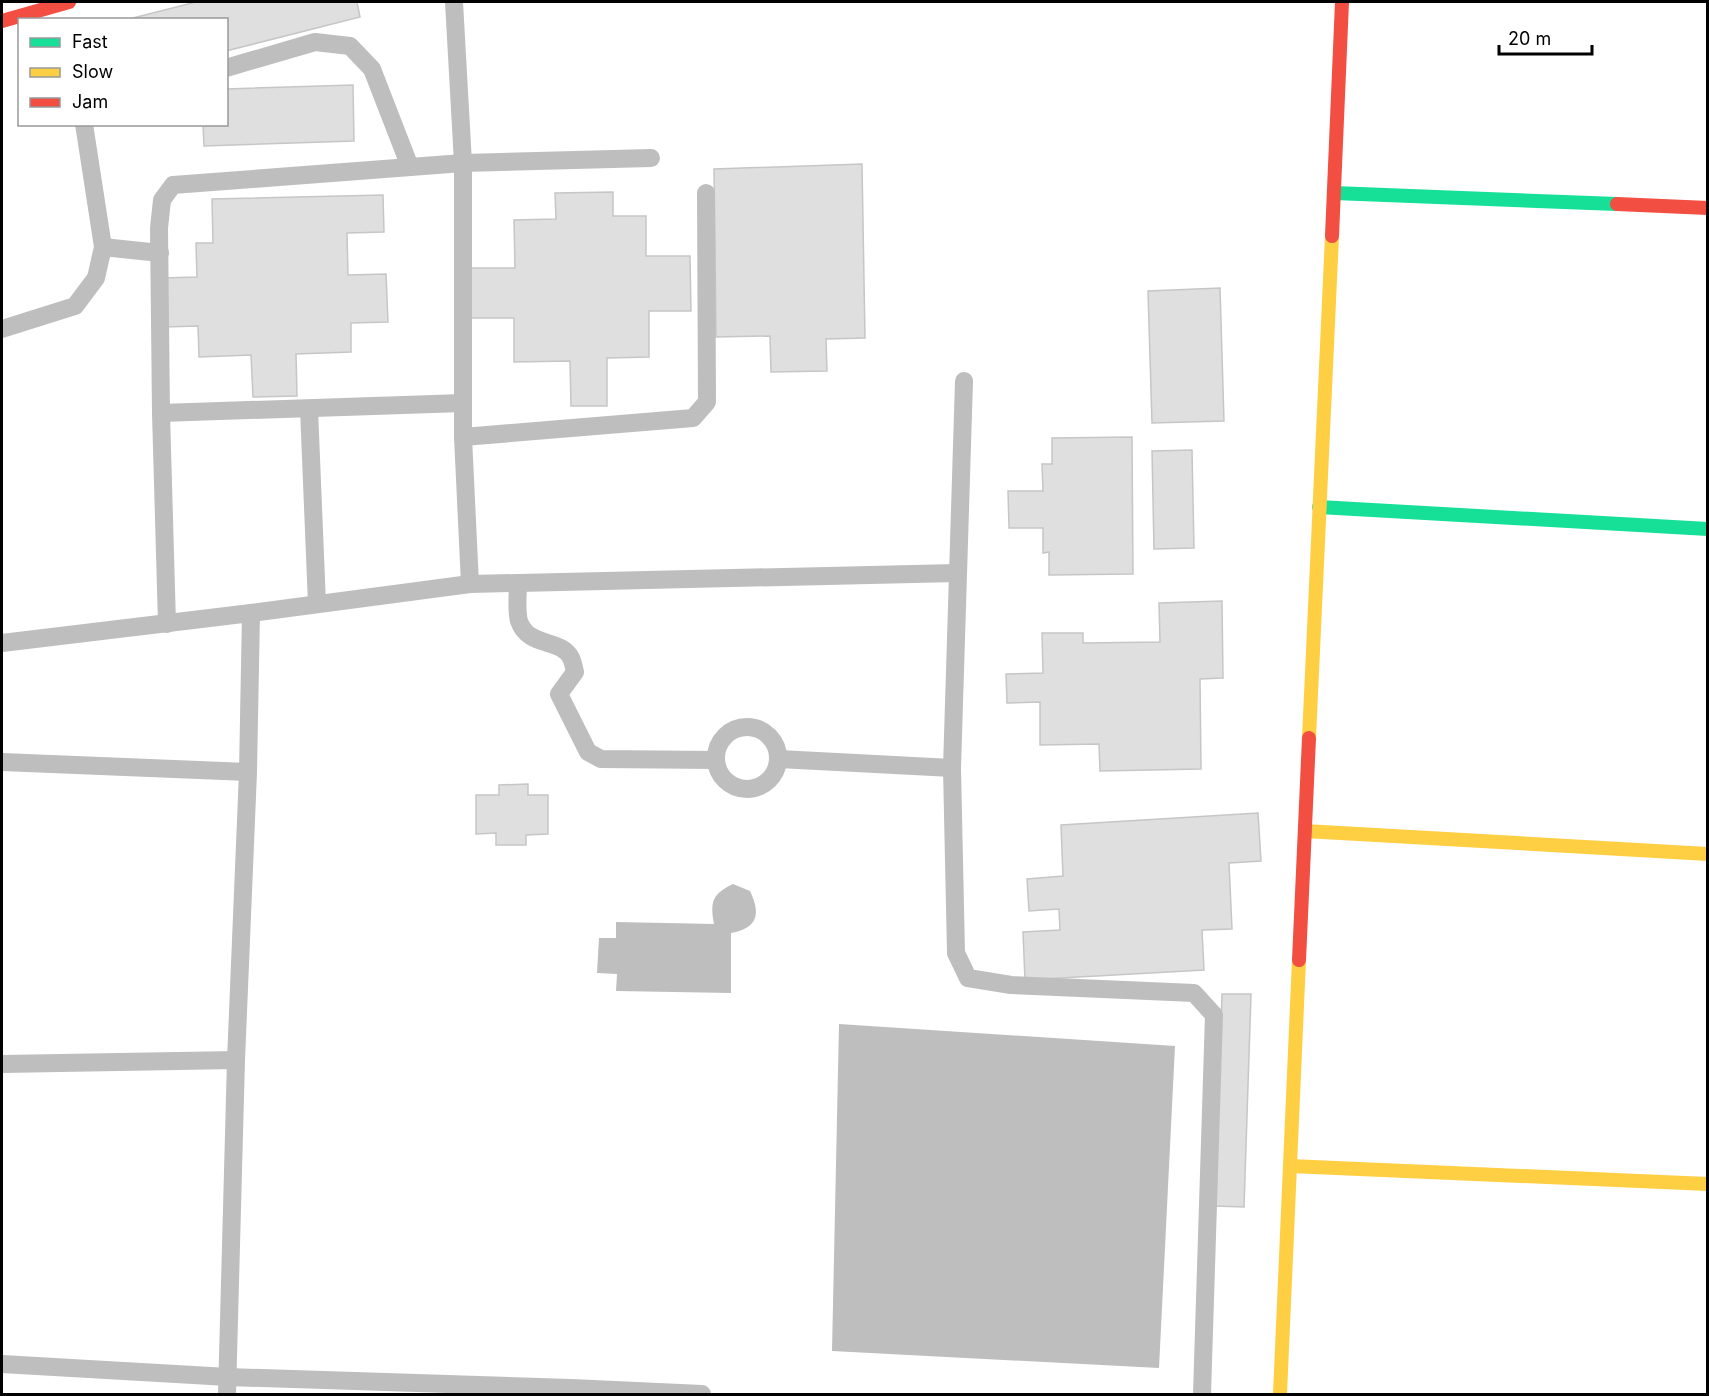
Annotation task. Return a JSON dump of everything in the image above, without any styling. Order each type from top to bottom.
[{"type":"street","points":[[2,21],[69,2]]},
{"type":"street","points":[[1280,1395],[1342,2]]},
{"type":"street","points":[[1334,193],[1707,208]]},
{"type":"street","points":[[1319,507],[1707,530]]},
{"type":"street","points":[[1305,831],[1707,854]]},
{"type":"street","points":[[1290,1166],[1707,1184]]},
{"type":"lane","points":[[454,2],[464,163],[463,437],[470,584]]},
{"type":"lane","points":[[228,68],[315,42],[350,46],[372,69],[410,167]]},
{"type":"lane","points":[[2,329],[75,306],[96,278],[103,247],[84,126]]},
{"type":"lane","points":[[167,624],[159,228],[162,200],[173,185],[464,163],[651,158]]},
{"type":"lane","points":[[463,437],[693,418],[707,402],[706,193]]},
{"type":"lane","points":[[103,247],[159,253]]},
{"type":"lane","points":[[964,381],[952,768],[956,953],[968,978],[1011,984],[1194,993],[1214,1015],[1202,1395]]},
{"type":"lane","points":[[161,413],[463,403]]},
{"type":"lane","points":[[309,409],[317,604]]},
{"type":"lane","points":[[2,643],[470,584],[957,573]]},
{"type":"lane","points":[[518,583],[519,620],[526,634],[541,642],[558,646],[571,656],[575,672],[559,694],[588,752],[601,759],[716,760]]},
{"type":"lane","points":[[228,1386],[251,613]]},
{"type":"lane","points":[[747,726],[759,729],[770,736],[777,747],[779,759],[774,774],[763,786],[748,790],[732,786],[721,775],[716,760],[717,748],[724,737],[734,729],[747,726]]},
{"type":"lane","points":[[779,759],[952,768]]},
{"type":"lane","points":[[2,762],[248,772]]},
{"type":"lane","points":[[2,1064],[236,1060]]},
{"type":"lane","points":[[2,1364],[228,1386],[560,1388],[702,1395]]},
{"type":"shaded area","points":[[733,884],[750,891],[756,913],[752,924],[747,928],[731,933],[731,993],[616,991],[617,974],[597,973],[599,938],[616,938],[616,922],[714,924],[712,910],[714,900],[721,891]]},
{"type":"shaded area","points":[[839,1024],[1175,1046],[1159,1368],[832,1351]]},
{"type":"building","points":[[196,2],[357,2],[360,17],[228,50],[228,18],[133,18]]},
{"type":"building","points":[[353,85],[354,141],[204,146],[203,126],[228,126],[228,89]]},
{"type":"building","points":[[862,164],[865,338],[826,339],[827,371],[771,372],[770,336],[716,337],[714,169]]},
{"type":"building","points":[[613,192],[613,216],[646,216],[646,256],[690,256],[691,311],[649,311],[649,357],[607,358],[607,406],[571,406],[570,361],[514,362],[514,318],[471,318],[470,268],[515,268],[514,220],[556,219],[555,193]]},
{"type":"building","points":[[383,195],[384,232],[347,233],[348,275],[386,274],[388,322],[351,323],[351,352],[296,354],[297,396],[253,397],[251,355],[199,357],[198,326],[163,327],[162,278],[197,277],[196,243],[213,243],[212,199]]},
{"type":"building","points":[[1220,288],[1224,421],[1152,423],[1148,291]]},
{"type":"building","points":[[1132,437],[1133,574],[1049,575],[1049,552],[1043,553],[1043,528],[1009,528],[1008,491],[1043,491],[1042,464],[1052,464],[1052,438]]},
{"type":"building","points":[[1192,450],[1194,548],[1154,549],[1152,451]]},
{"type":"building","points":[[1222,601],[1223,678],[1200,679],[1201,769],[1100,771],[1099,744],[1040,745],[1040,702],[1007,703],[1006,674],[1043,673],[1042,633],[1083,633],[1083,643],[1160,642],[1159,603]]},
{"type":"building","points":[[528,784],[528,795],[548,795],[548,834],[526,835],[526,845],[496,845],[496,833],[476,834],[476,795],[499,795],[499,785]]},
{"type":"building","points":[[1258,813],[1261,861],[1229,863],[1232,929],[1202,930],[1204,970],[1025,980],[1023,932],[1060,930],[1059,909],[1029,911],[1027,879],[1063,876],[1061,825]]},
{"type":"building","points":[[1222,994],[1251,994],[1244,1207],[1215,1206]]},
{"type":"traffic: fast","points":[[1334,193],[1617,204]]},
{"type":"traffic: fast","points":[[1319,507],[1708,529]]},
{"type":"traffic: slow","points":[[1309,738],[1332,236]]},
{"type":"traffic: slow","points":[[1305,831],[1708,854]]},
{"type":"traffic: slow","points":[[1280,1394],[1299,960]]},
{"type":"traffic: slow","points":[[1290,1166],[1708,1184]]},
{"type":"traffic: jam","points":[[2,21],[69,2]]},
{"type":"traffic: jam","points":[[1332,236],[1342,2]]},
{"type":"traffic: jam","points":[[1617,204],[1708,208]]},
{"type":"traffic: jam","points":[[1299,960],[1309,738]]}]
